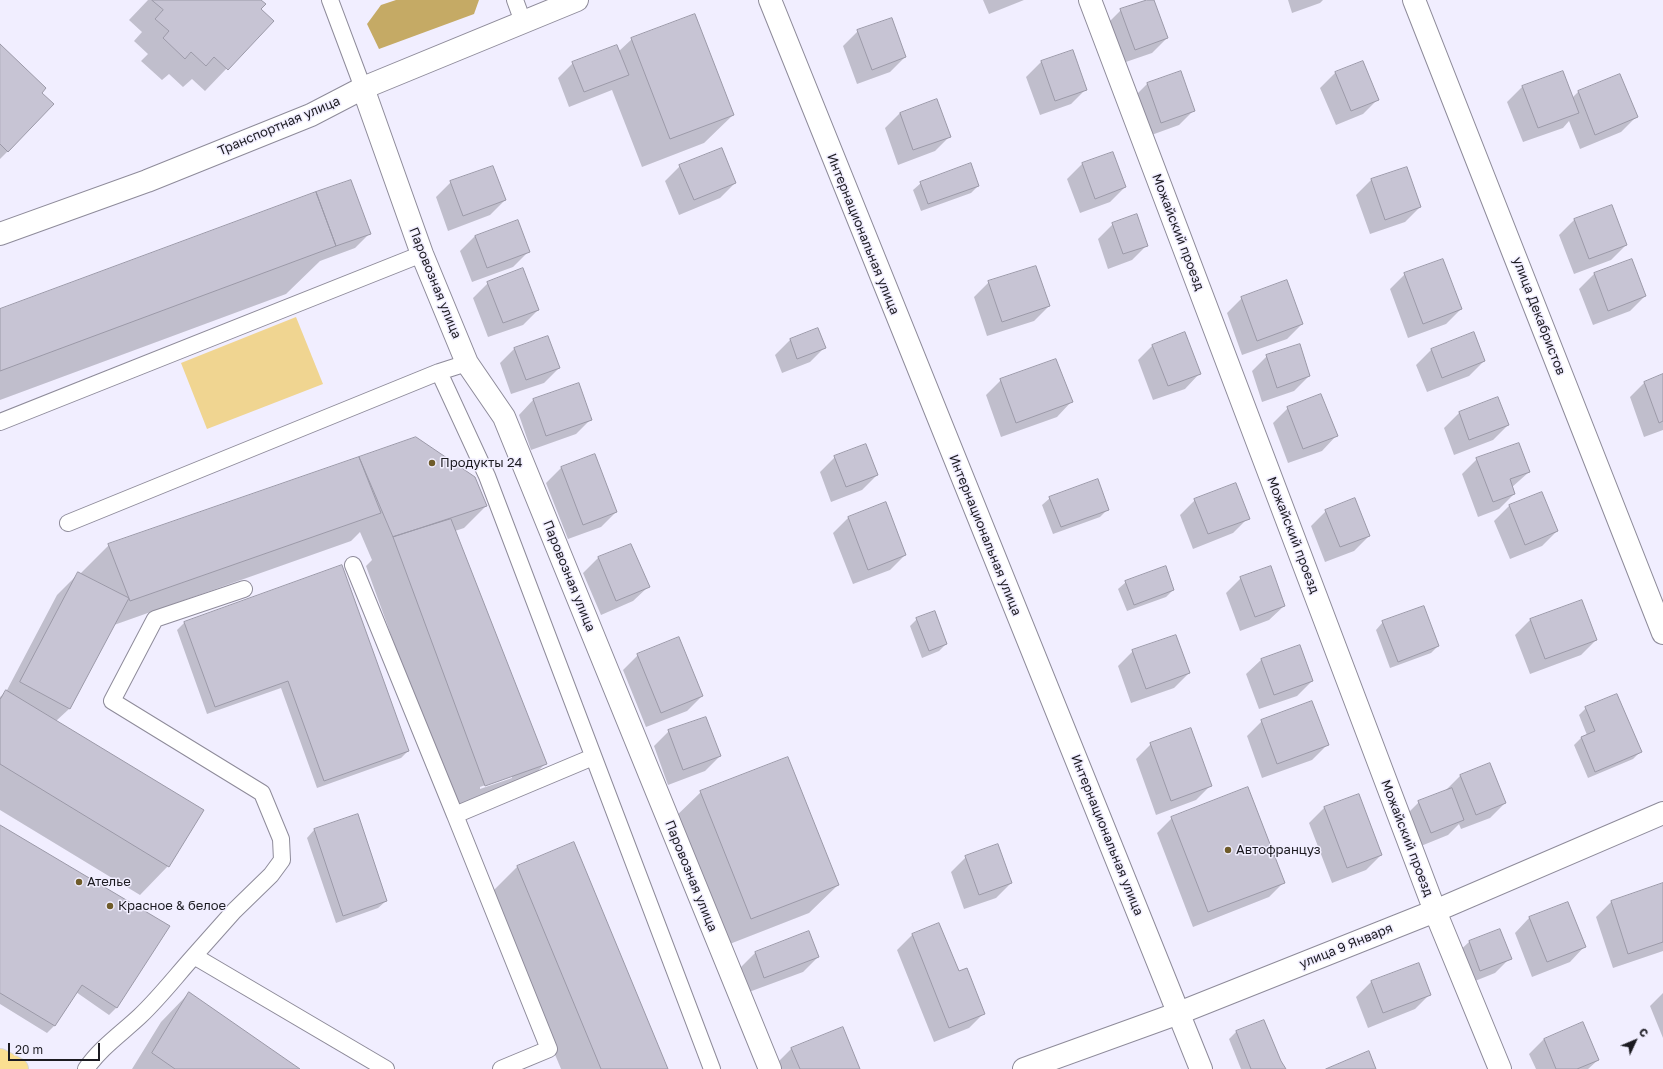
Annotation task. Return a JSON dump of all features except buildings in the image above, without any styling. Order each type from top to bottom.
[{"type":"main road","points":[[0,1060],[17,1069]]},
{"type":"street","name":"Транспортная улица","points":[[0,234],[146,181],[311,115],[363,88],[577,0]]},
{"type":"street","name":"Интернациональная улица","points":[[770,0],[1202,1069]]},
{"type":"street","name":"Можайский проезд","points":[[1090,0],[1435,911],[1500,1069]]},
{"type":"street","name":"улица Декабристов","points":[[1414,0],[1663,633]]},
{"type":"street","name":"Паровозная улица","points":[[363,88],[422,254],[467,363],[504,416],[770,1069]]},
{"type":"street","name":"улица 9 Января","points":[[1024,1069],[1179,1013],[1435,911],[1663,813]]},
{"type":"lane","points":[[330,0],[363,88]]},
{"type":"lane","points":[[515,0],[523,22]]},
{"type":"lane","points":[[0,422],[422,254]]},
{"type":"lane","points":[[68,523],[439,372],[467,363]]},
{"type":"lane","points":[[439,372],[487,476],[712,1069]]},
{"type":"lane","points":[[353,565],[549,1049],[501,1069]]},
{"type":"lane","points":[[86,1069],[106,1046],[125,1030],[160,995],[234,911],[271,876],[282,860],[281,839],[262,793],[112,701],[154,619],[244,589]]},
{"type":"lane","points":[[455,815],[594,757]]},
{"type":"lane","points":[[194,956],[386,1069]]},
{"type":"shaded area","points":[[396,0],[479,0],[474,14],[379,49],[367,24],[381,5]]},
{"type":"shaded area","points":[[296,317],[323,384],[207,429],[181,363]]},
{"type":"place","name":"Продукты 24","points":[[432,463]]},
{"type":"place","name":"Автофранцуз","points":[[1228,850]]},
{"type":"place","name":"Ателье","points":[[79,882]]},
{"type":"place","name":"Красное & белое","points":[[110,906]]}]
